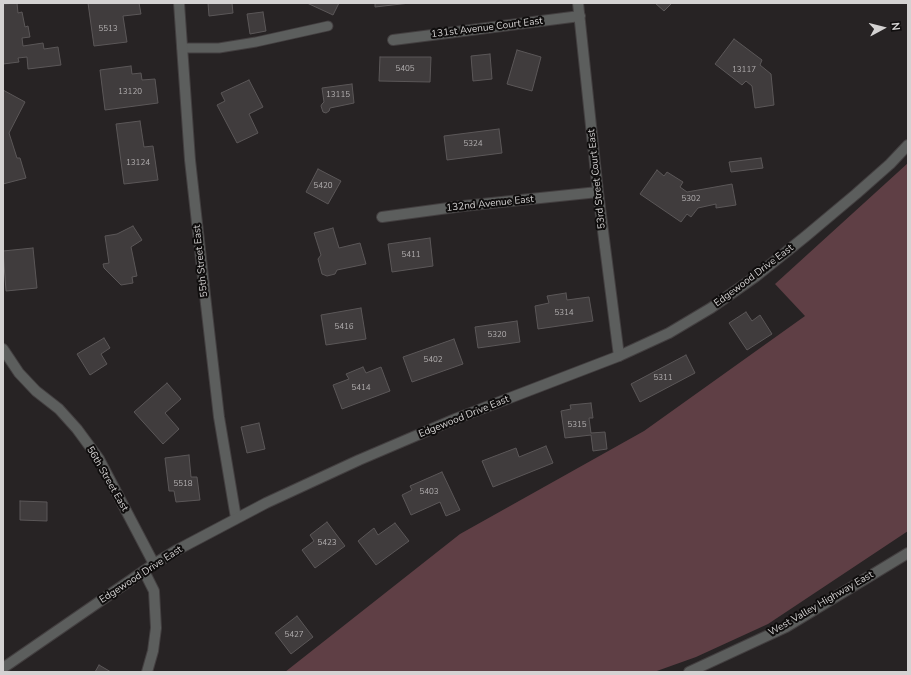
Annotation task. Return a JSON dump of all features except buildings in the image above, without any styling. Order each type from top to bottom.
[{"type":"street","name":"55th Street East","points":[[179,3],[190,160],[219,417],[236,518]]},
{"type":"street","name":"53rd Street Court East","points":[[578,3],[598,192],[619,356]]},
{"type":"street","name":"131st Avenue Court East","points":[[393,40],[580,16]]},
{"type":"street","name":"Edgewood Drive East","points":[[3,668],[154,564],[236,518],[353,463],[455,419],[619,356],[669,333],[711,308],[755,277],[856,194],[890,164],[908,145]]},
{"type":"street","name":"132nd Avenue East","points":[[382,216],[598,192]]},
{"type":"street","name":"56th Street East","points":[[3,349],[19,373],[36,391],[59,409],[76,429],[98,460],[154,564]]},
{"type":"street","name":"West Valley Highway East","points":[[689,672],[786,627],[908,554]]},
{"type":"street","points":[[144,571],[154,591],[156,628],[153,651],[146,672]]},
{"type":"lane","points":[[182,48],[219,48],[256,42],[328,26]]},
{"type":"shaded area","points":[[908,163],[908,531],[768,624],[696,657],[654,672],[285,672],[460,534],[644,431],[805,316],[775,284]]}]
